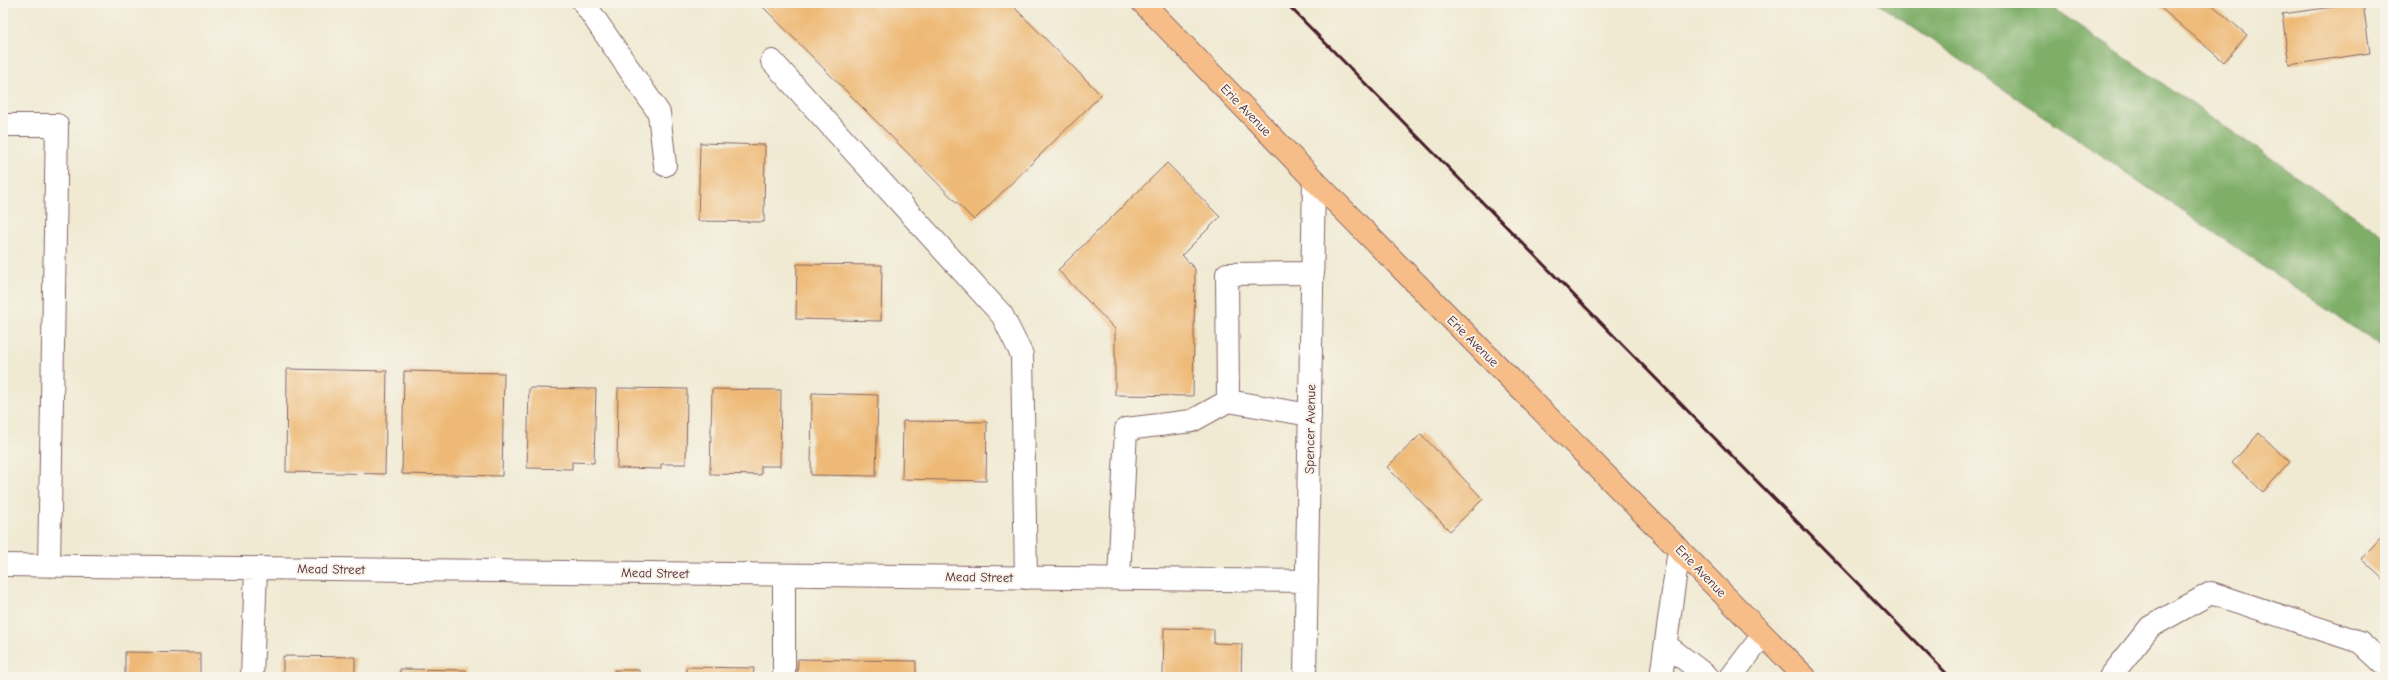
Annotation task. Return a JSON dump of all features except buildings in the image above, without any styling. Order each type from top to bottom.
[{"type":"main road","name":"Erie Avenue","points":[[1143,3],[1314,180],[1805,677]]},
{"type":"street","points":[[584,3],[659,113],[666,165]]},
{"type":"street","points":[[772,61],[1002,315],[1022,355],[1026,578]]},
{"type":"street","points":[[3,126],[57,125],[49,566]]},
{"type":"street","name":"Spencer Avenue","points":[[1305,677],[1314,180]]},
{"type":"street","points":[[1228,401],[1227,274],[1313,274]]},
{"type":"street","points":[[1119,579],[1126,429],[1192,421],[1228,401],[1310,415]]},
{"type":"street","points":[[1661,677],[1679,549]]},
{"type":"street","name":"Mead Street","points":[[3,566],[1307,581]]},
{"type":"street","points":[[252,677],[256,568]]},
{"type":"street","points":[[784,575],[784,677]]},
{"type":"street","points":[[2110,677],[2150,627],[2211,593],[2360,642],[2385,665]]},
{"type":"street","points":[[1731,677],[1763,635]]},
{"type":"street","points":[[1666,645],[1708,677]]},
{"type":"green space","points":[[1877,3],[2046,3],[2385,237],[2385,349]]},
{"type":"railway","points":[[1286,3],[1950,677]]}]
